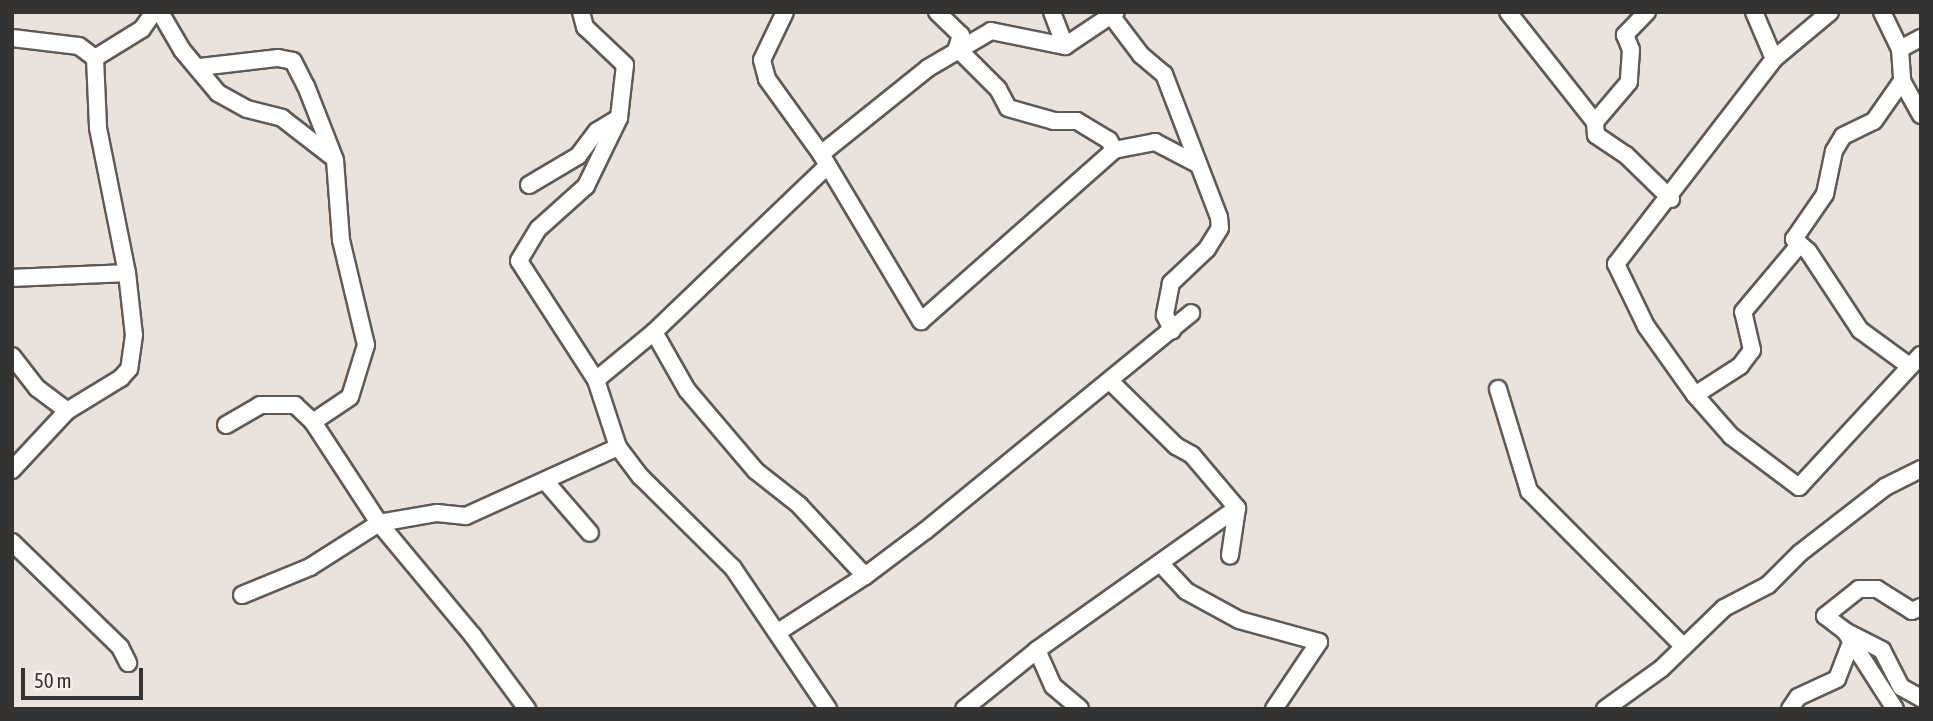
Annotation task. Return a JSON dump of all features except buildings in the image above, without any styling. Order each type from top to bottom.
[{"type":"street","points":[[95,58],[142,29],[157,12],[182,50],[200,67],[218,93],[247,109],[282,117],[335,160]]},
{"type":"street","points":[[581,12],[585,27],[625,65],[619,118],[586,186],[538,229],[519,261],[596,380],[618,447],[641,477],[733,568],[828,709]]},
{"type":"street","points":[[785,12],[762,60],[767,79],[823,161],[921,321],[1114,150],[1154,142],[1197,164]]},
{"type":"street","points":[[937,12],[961,35],[957,48]]},
{"type":"street","points":[[1052,12],[1065,46]]},
{"type":"street","points":[[1508,12],[1595,122],[1596,135],[1626,155],[1671,199]]},
{"type":"street","points":[[1595,122],[1629,82],[1631,50],[1625,35],[1647,12]]},
{"type":"street","points":[[1754,12],[1774,59]]},
{"type":"street","points":[[1794,239],[1808,251],[1860,330],[1914,360],[1799,487],[1731,436],[1695,395],[1646,326],[1616,264],[1671,199],[1774,59],[1830,12]]},
{"type":"street","points":[[1882,12],[1900,49],[1902,81],[1921,115]]},
{"type":"street","points":[[596,380],[654,332],[823,161],[957,48],[991,31],[1065,46],[1114,15],[1141,55],[1164,74],[1197,164],[1215,204],[1220,228],[1202,255],[1171,282],[1165,315],[1172,330]]},
{"type":"street","points":[[12,38],[79,46],[95,58],[99,128],[127,273],[134,335],[129,369],[67,411],[12,470]]},
{"type":"street","points":[[1900,49],[1921,38]]},
{"type":"street","points":[[957,48],[998,89],[1009,108],[1054,121],[1077,121],[1109,140],[1114,150]]},
{"type":"street","points":[[200,67],[249,58],[293,61],[335,160],[341,240],[366,345],[350,397],[313,422]]},
{"type":"street","points":[[1794,239],[1825,194],[1843,136],[1874,121],[1902,81]]},
{"type":"street","points":[[529,185],[578,156],[597,131],[619,118]]},
{"type":"street","points":[[1695,395],[1740,366],[1752,350],[1743,312],[1800,245],[1794,239]]},
{"type":"street","points":[[12,278],[127,273]]},
{"type":"street","points":[[778,632],[864,576],[1110,381],[1191,313]]},
{"type":"street","points":[[654,332],[687,390],[756,471],[799,505],[864,576]]},
{"type":"street","points":[[12,356],[37,388],[67,411]]},
{"type":"street","points":[[1110,381],[1176,446],[1192,454],[1237,509],[1230,555]]},
{"type":"street","points":[[1498,389],[1529,491],[1682,645]]},
{"type":"street","points":[[226,425],[260,405],[295,405],[313,422],[340,470],[379,523],[473,636],[527,709]]},
{"type":"street","points":[[242,595],[318,563],[379,523],[437,513],[466,516],[526,486],[546,482],[618,447]]},
{"type":"street","points":[[1605,709],[1662,668],[1682,645],[1724,608],[1768,585],[1800,553],[1885,487],[1921,469]]},
{"type":"street","points":[[546,482],[590,533]]},
{"type":"street","points":[[964,709],[1037,650],[1237,509]]},
{"type":"street","points":[[12,542],[120,647],[128,663]]},
{"type":"street","points":[[1160,563],[1186,590],[1239,620],[1319,642],[1274,709]]},
{"type":"street","points":[[1895,709],[1848,637],[1825,616],[1859,589],[1877,589],[1912,611],[1921,607]]},
{"type":"street","points":[[1848,637],[1882,650],[1901,687],[1921,698]]},
{"type":"street","points":[[1790,709],[1798,697],[1837,679],[1848,637]]},
{"type":"street","points":[[1037,650],[1053,686],[1080,709]]}]
